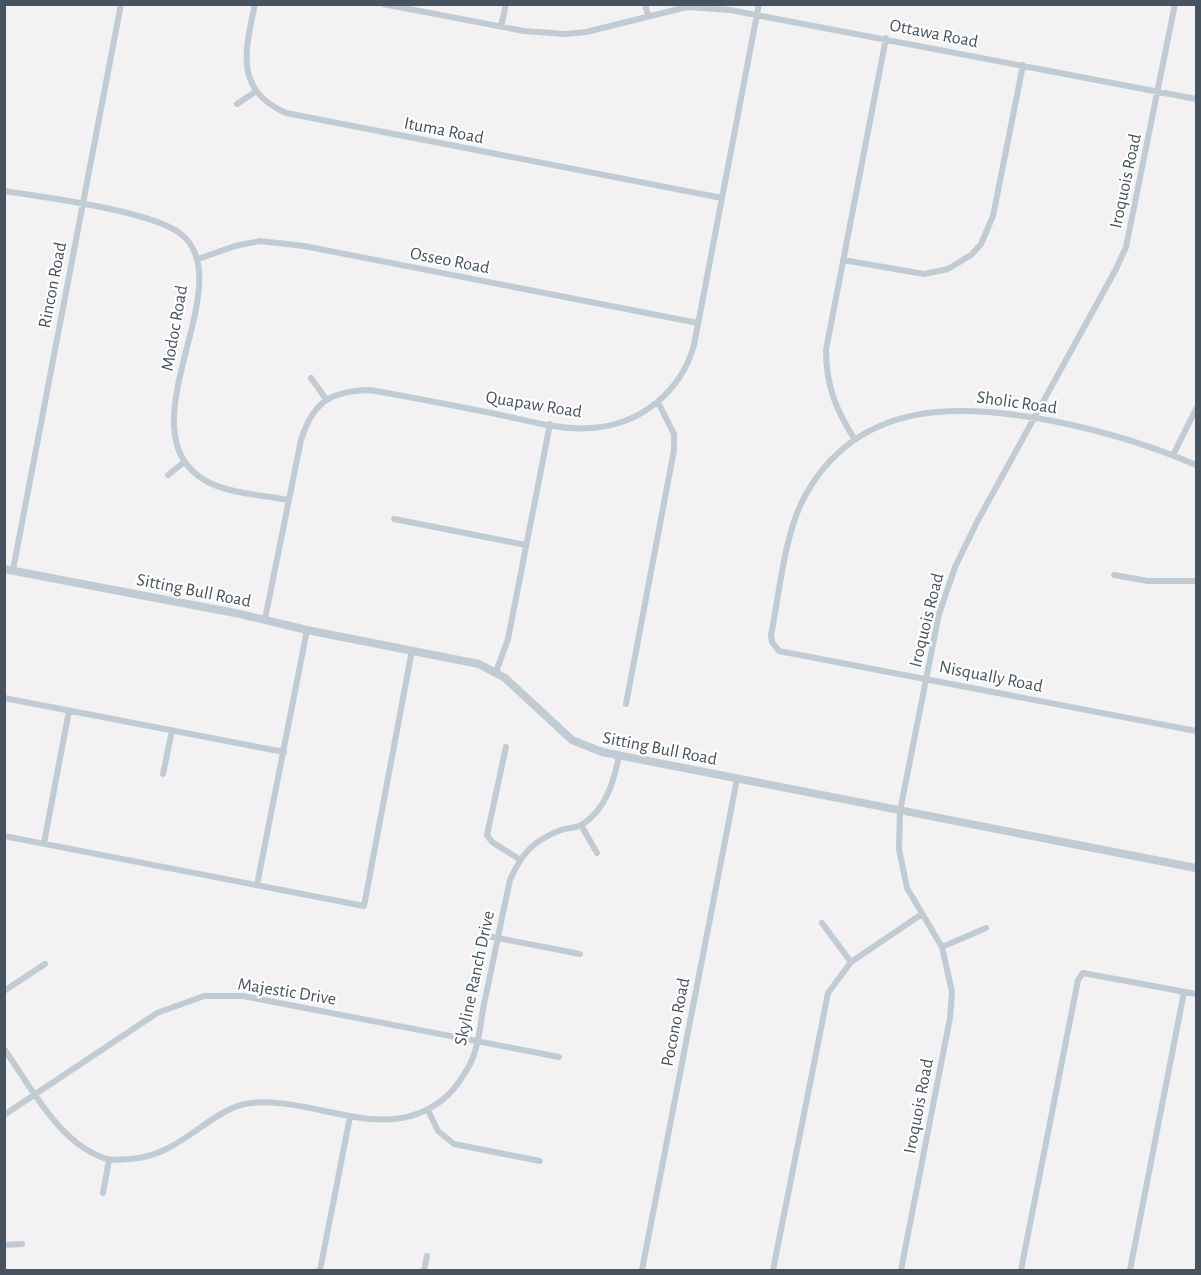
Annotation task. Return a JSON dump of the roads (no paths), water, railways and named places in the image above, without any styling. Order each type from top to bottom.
[{"type":"street","name":"Rincon Road","points":[[9,569],[121,4]]},
{"type":"street","points":[[237,104],[255,92],[247,71],[246,60],[255,4]]},
{"type":"street","name":"Ottawa Road","points":[[383,4],[501,27],[565,34],[586,32],[687,7],[757,14],[1197,99]]},
{"type":"street","points":[[501,27],[506,4]]},
{"type":"street","points":[[645,4],[648,16]]},
{"type":"street","name":"Quapaw Road","points":[[326,399],[341,393],[370,390],[550,424],[589,429],[608,426],[643,413],[658,402],[681,375],[689,360],[759,4]]},
{"type":"street","name":"Iroquois Road","points":[[901,1270],[950,1018],[952,992],[942,947],[907,888],[901,868],[898,829],[939,614],[955,567],[1126,247],[1175,4]]},
{"type":"street","points":[[855,440],[838,413],[826,374],[829,329],[886,38]]},
{"type":"street","points":[[843,260],[924,274],[948,269],[971,255],[981,244],[993,216],[1023,65]]},
{"type":"street","name":"Ituma Road","points":[[255,92],[272,107],[314,120],[722,198]]},
{"type":"street","points":[[4,191],[153,219],[182,235],[198,260]]},
{"type":"street","name":"Osseo Road","points":[[198,260],[235,246],[260,241],[271,242],[698,323]]},
{"type":"street","name":"Modoc Road","points":[[184,462],[177,448],[174,420],[198,295],[198,260]]},
{"type":"street","points":[[265,619],[305,427],[315,410],[326,399],[311,378]]},
{"type":"street","points":[[626,704],[674,450],[674,434],[658,402]]},
{"type":"street","name":"Sholic Road","points":[[779,651],[772,642],[771,635],[797,514],[815,480],[855,440],[894,420],[932,411],[983,409],[1116,436],[1173,454],[1197,465]]},
{"type":"street","points":[[1173,454],[1197,409]]},
{"type":"street","points":[[496,672],[508,639],[550,424]]},
{"type":"street","points":[[168,475],[184,462],[210,483],[288,500]]},
{"type":"street","points":[[394,519],[526,545]]},
{"type":"street","name":"Sitting Bull Road","points":[[9,569],[468,661],[496,672],[572,740],[590,749],[1197,868]]},
{"type":"street","points":[[1114,575],[1148,581],[1197,581]]},
{"type":"street","points":[[258,885],[307,630]]},
{"type":"street","points":[[4,836],[364,906],[412,650]]},
{"type":"street","name":"Nisqually Road","points":[[779,651],[1197,731]]},
{"type":"street","points":[[4,698],[284,753]]},
{"type":"street","points":[[44,843],[69,711]]},
{"type":"street","points":[[163,774],[172,730]]},
{"type":"street","points":[[506,747],[487,835],[492,843],[519,859],[536,843],[561,831],[581,825],[597,813],[609,793],[619,756]]},
{"type":"street","name":"Pocono Road","points":[[642,1270],[737,779]]},
{"type":"street","points":[[581,825],[597,853]]},
{"type":"street","name":"Skyline Ranch Drive","points":[[4,1049],[53,1119],[81,1148],[109,1160],[148,1158],[180,1143],[226,1112],[249,1103],[272,1103],[369,1120],[396,1119],[428,1110],[449,1094],[470,1065],[510,880],[519,859]]},
{"type":"street","points":[[773,1270],[828,993],[851,962],[922,914]]},
{"type":"street","points":[[822,923],[851,962]]},
{"type":"street","points":[[942,947],[986,928]]},
{"type":"street","points":[[482,935],[579,954]]},
{"type":"street","points":[[4,991],[45,963]]},
{"type":"street","points":[[1021,1270],[1078,980],[1083,972],[1197,994]]},
{"type":"street","points":[[1130,1270],[1184,992]]},
{"type":"street","name":"Majestic Drive","points":[[4,1115],[157,1013],[204,996],[243,996],[559,1057]]},
{"type":"street","points":[[428,1110],[438,1131],[454,1144],[540,1161]]},
{"type":"street","points":[[320,1270],[350,1117]]},
{"type":"street","points":[[103,1193],[109,1160]]},
{"type":"street","points":[[4,1245],[22,1244]]},
{"type":"street","points":[[424,1270],[427,1256]]}]
